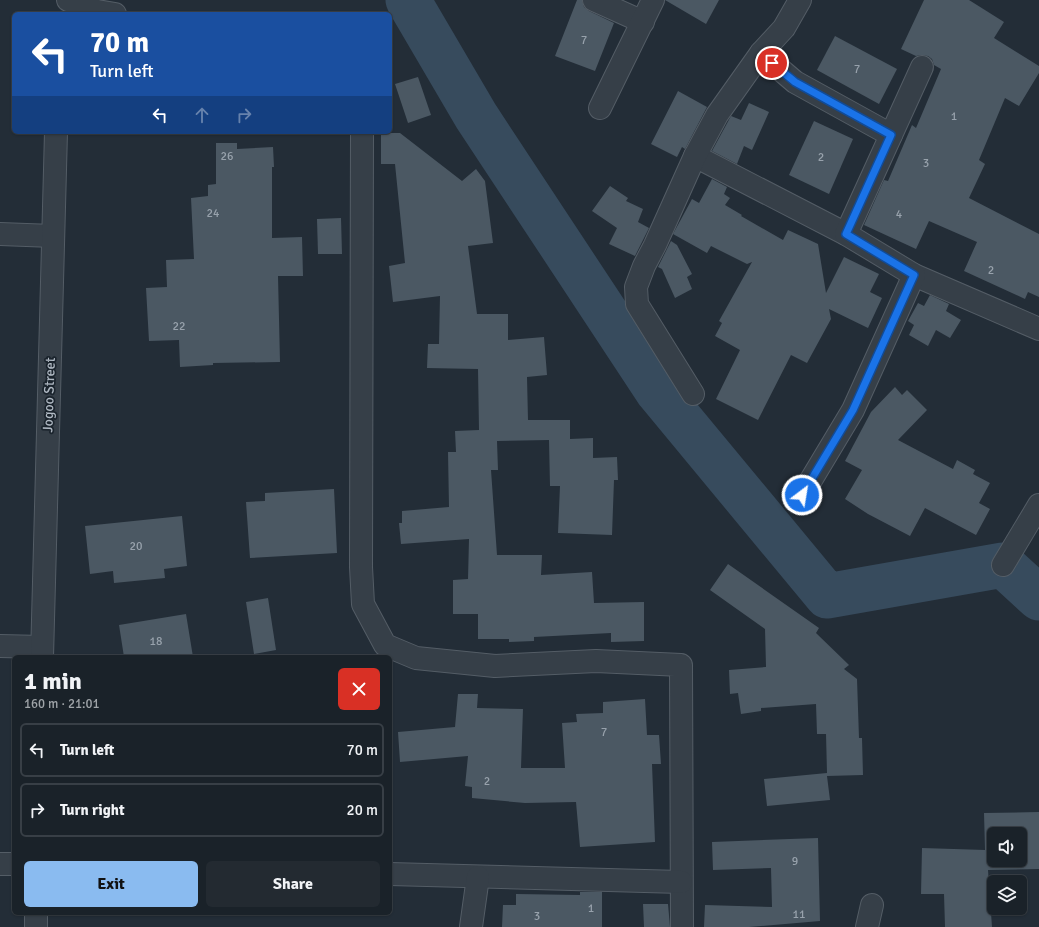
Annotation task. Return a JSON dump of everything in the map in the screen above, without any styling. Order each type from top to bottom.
[{"type":"street","points":[[58,0],[59,12]]},
{"type":"street","points":[[68,0],[103,12]]},
{"type":"street","points":[[594,0],[643,22]]},
{"type":"street","points":[[600,108],[653,0]]},
{"type":"street","points":[[694,394],[637,304],[636,287],[644,266],[695,156],[717,115],[761,53],[784,28],[800,0]]},
{"type":"street","points":[[761,53],[795,82],[891,135]]},
{"type":"street","points":[[846,234],[922,67]]},
{"type":"street","name":"Jogoo Street","points":[[42,652],[56,134]]},
{"type":"street","points":[[362,134],[362,604],[385,645],[416,658],[496,666],[596,661],[681,665],[682,927]]},
{"type":"street","points":[[695,156],[846,234],[914,275],[1039,329]]},
{"type":"street","points":[[0,234],[53,236]]},
{"type":"street","points":[[802,495],[853,410],[914,275]]},
{"type":"street","points":[[1004,565],[1039,505]]},
{"type":"street","points":[[0,646],[42,652]]},
{"type":"street","points":[[0,864],[12,864]]},
{"type":"street","points":[[392,874],[681,882]]},
{"type":"street","points":[[470,927],[478,877]]},
{"type":"street","points":[[867,927],[872,905]]},
{"type":"street","points":[[36,915],[36,927]]},
{"type":"building","points":[[577,0],[582,0],[584,7],[589,11],[614,23],[595,71],[555,56]]},
{"type":"building","points":[[665,0],[719,0],[706,24]]},
{"type":"building","points":[[924,0],[969,0],[1004,22],[994,38],[1039,66],[1039,73],[1019,106],[1005,98],[979,160],[985,164],[969,198],[1039,234],[1039,297],[1028,292],[1025,299],[964,271],[977,242],[929,221],[916,249],[864,225],[884,180],[888,181],[912,125],[916,128],[941,69],[934,65],[932,59],[928,56],[916,56],[901,49]]},
{"type":"building","points":[[835,36],[897,69],[879,104],[817,70]]},
{"type":"building","points":[[418,77],[431,115],[408,123],[395,84]]},
{"type":"building","points":[[678,91],[707,107],[685,149],[682,147],[677,157],[651,144]]},
{"type":"building","points":[[749,103],[769,112],[752,150],[744,146],[737,164],[712,151],[731,116],[741,120]]},
{"type":"building","points":[[814,121],[853,139],[829,194],[789,175]]},
{"type":"building","points":[[400,133],[462,181],[476,169],[485,181],[493,243],[468,246],[477,314],[508,314],[508,340],[544,337],[547,375],[527,377],[528,420],[570,420],[570,439],[593,438],[593,458],[617,457],[618,480],[614,480],[612,535],[558,533],[560,486],[550,486],[549,440],[497,441],[498,470],[491,470],[497,555],[542,555],[541,575],[592,572],[594,603],[644,602],[644,641],[611,642],[611,633],[534,637],[534,641],[509,642],[509,639],[478,639],[478,614],[453,614],[453,580],[468,579],[469,539],[401,544],[399,523],[402,523],[402,511],[449,507],[448,452],[456,452],[455,431],[479,430],[478,369],[427,368],[428,344],[439,344],[440,296],[393,302],[389,266],[405,263],[395,164],[381,164],[381,134]]},
{"type":"building","points":[[216,143],[237,143],[237,149],[273,147],[274,167],[272,167],[272,238],[302,237],[303,276],[278,276],[280,362],[213,363],[213,365],[180,367],[179,340],[149,341],[146,288],[167,287],[166,260],[194,259],[191,198],[208,196],[208,185],[216,184]]},
{"type":"building","points":[[712,179],[727,187],[724,194],[730,198],[725,205],[742,215],[741,216],[783,240],[788,230],[818,244],[826,293],[844,257],[879,274],[870,292],[882,298],[868,328],[829,309],[831,319],[807,363],[791,355],[758,420],[716,399],[740,350],[715,336],[722,323],[719,321],[752,262],[747,264],[711,246],[707,253],[673,234],[692,199],[699,203]]},
{"type":"building","points":[[610,186],[628,198],[626,201],[643,209],[638,222],[649,228],[635,256],[609,244],[617,228],[592,211]]},
{"type":"building","points":[[341,218],[342,254],[318,254],[317,219]]},
{"type":"building","points":[[671,241],[677,245],[692,274],[687,277],[692,289],[675,298],[662,269],[658,267]]},
{"type":"building","points":[[930,295],[949,304],[946,311],[961,320],[950,338],[936,330],[928,346],[909,335],[914,325],[908,321],[918,303],[924,306]]},
{"type":"building","points":[[895,387],[902,395],[907,390],[927,410],[898,440],[953,469],[957,460],[975,470],[973,474],[990,483],[979,503],[990,509],[976,535],[925,508],[910,536],[868,514],[845,499],[862,470],[845,461],[871,412]]},
{"type":"building","points":[[334,489],[337,553],[250,558],[246,502],[265,501],[265,493]]},
{"type":"building","points":[[182,516],[187,566],[164,569],[165,578],[114,583],[113,571],[90,574],[85,526]]},
{"type":"building","points":[[728,564],[819,628],[816,633],[849,665],[844,669],[857,679],[859,738],[862,738],[863,775],[827,776],[830,800],[767,806],[764,779],[827,773],[826,734],[817,734],[816,704],[761,708],[761,711],[741,714],[738,693],[730,694],[729,670],[766,667],[765,629],[710,590]]},
{"type":"building","points":[[268,598],[276,650],[254,654],[246,602]]},
{"type":"building","points":[[186,614],[193,655],[124,655],[119,625]]},
{"type":"building","points":[[458,694],[478,694],[477,708],[523,709],[521,768],[565,768],[562,723],[577,722],[576,714],[603,713],[603,702],[645,699],[647,735],[659,735],[661,764],[652,764],[655,842],[580,847],[576,802],[525,803],[472,798],[472,787],[465,786],[468,756],[400,762],[398,732],[455,727]]},
{"type":"building","points":[[1039,812],[1039,869],[988,870],[987,915],[991,915],[992,927],[945,927],[944,894],[921,894],[922,848],[985,850],[984,813]]},
{"type":"building","points":[[818,838],[820,921],[749,927],[704,927],[705,905],[772,907],[771,868],[713,870],[712,842]]},
{"type":"building","points":[[580,892],[602,892],[602,927],[502,927],[503,905],[516,905],[516,894],[580,895]]},
{"type":"building","points":[[643,904],[668,904],[670,927],[644,927]]},
{"type":"waterway","points":[[408,0],[476,116],[658,392],[827,596],[1003,565],[1039,598]]},
{"type":"route","points":[[772,63],[795,82],[891,135],[846,234],[914,275],[853,410],[802,495]]}]
